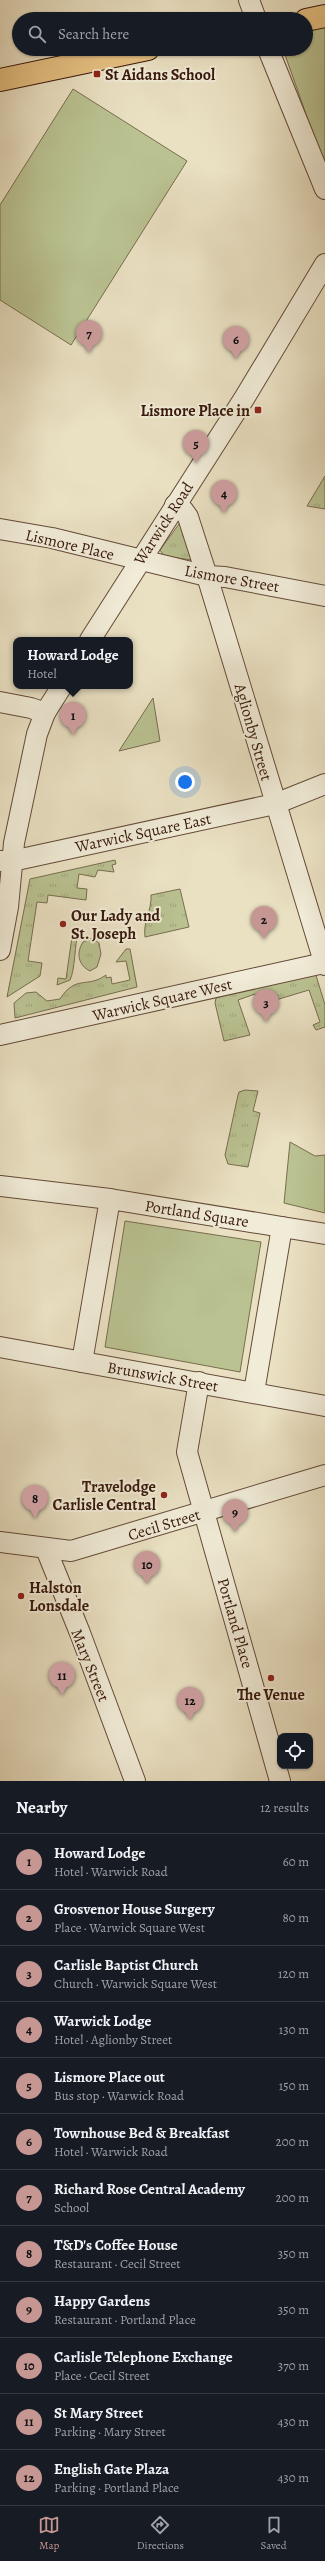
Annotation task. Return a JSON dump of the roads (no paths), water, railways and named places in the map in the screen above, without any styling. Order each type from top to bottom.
[{"type":"main road","points":[[313,19],[325,16]]},
{"type":"main road","points":[[0,80],[115,56]]},
{"type":"street","points":[[249,0],[253,12]]},
{"type":"street","points":[[271,56],[325,189]]},
{"type":"street","name":"Warwick Road","points":[[92,637],[244,397],[325,264]]},
{"type":"street","name":"Aglionby Street","points":[[175,505],[183,510],[188,517],[208,576],[275,804],[325,964]]},
{"type":"street","name":"Lismore Place","points":[[0,529],[52,538],[140,560]]},
{"type":"street","name":"Lismore Street","points":[[140,560],[208,576],[233,578],[325,596]]},
{"type":"street","points":[[0,950],[8,907],[6,861],[37,734],[45,713],[60,689]]},
{"type":"street","points":[[0,702],[31,708],[45,713]]},
{"type":"street","name":"Warwick Square East","points":[[6,861],[275,804],[325,784]]},
{"type":"street","name":"Warwick Square West","points":[[0,1035],[325,964]]},
{"type":"street","name":"Portland Square","points":[[0,1186],[110,1199],[325,1234]]},
{"type":"street","points":[[82,1362],[110,1199]]},
{"type":"street","points":[[254,1392],[282,1227]]},
{"type":"street","name":"Brunswick Street","points":[[0,1347],[325,1406]]},
{"type":"street","name":"Portland Place","points":[[199,1382],[187,1452],[256,1691],[280,1781]]},
{"type":"street","name":"Cecil Street","points":[[0,1542],[71,1551],[204,1512],[236,1500],[325,1474]]},
{"type":"street","name":"Mary Street","points":[[46,1549],[80,1633],[135,1781]]},
{"type":"place","name":"St Aidans School","points":[[97,74]]},
{"type":"place","name":"Richard Rose Central Academy","points":[[89,353]]},
{"type":"place","name":"Townhouse Bed & Breakfast","points":[[236,359]]},
{"type":"place","name":"Lismore Place in","points":[[258,410]]},
{"type":"place","name":"Lismore Place out","points":[[196,463]]},
{"type":"place","name":"Warwick Lodge","points":[[224,513]]},
{"type":"place","name":"Howard Lodge","points":[[73,735]]},
{"type":"place","name":"Our Lady and St. Joseph","points":[[63,924]]},
{"type":"place","name":"Grosvenor House Surgery","points":[[264,939]]},
{"type":"place","name":"Carlisle Baptist Church","points":[[266,1022]]},
{"type":"place","name":"Travelodge Carlisle Central","points":[[164,1495]]},
{"type":"place","name":"T&D's Coffee House","points":[[35,1518]]},
{"type":"place","name":"Happy Gardens","points":[[235,1532]]},
{"type":"place","name":"Carlisle Telephone Exchange","points":[[147,1584]]},
{"type":"place","name":"Halston Lonsdale","points":[[21,1596]]},
{"type":"place","name":"The Venue","points":[[271,1678]]},
{"type":"place","name":"St Mary Street","points":[[62,1695]]},
{"type":"place","name":"English Gate Plaza","points":[[190,1720]]}]
